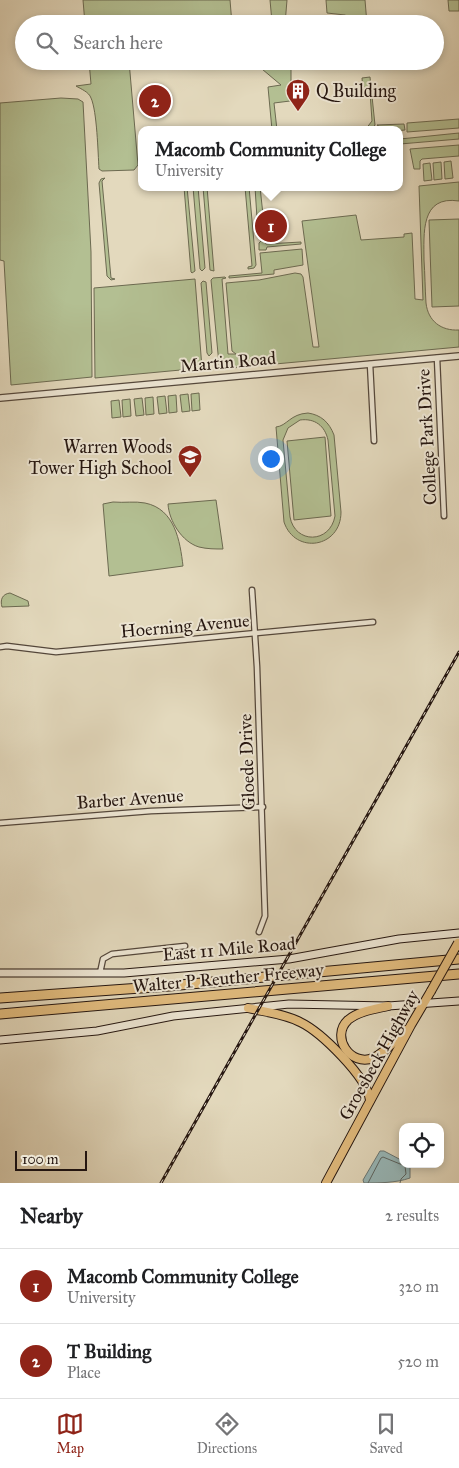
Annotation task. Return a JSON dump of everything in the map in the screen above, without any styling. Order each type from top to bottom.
[{"type":"highway","name":"Walter P Reuther Freeway","points":[[0,998],[170,986],[459,959]]},
{"type":"highway","name":"Walter P Reuther Freeway","points":[[0,1014],[459,974]]},
{"type":"main road","name":"East 11 Mile Road","points":[[0,973],[124,973],[289,959],[399,939],[459,933]]},
{"type":"main road","name":"Groesbeck Highway","points":[[326,1183],[411,1025],[459,942]]},
{"type":"main road","points":[[0,1040],[97,1031],[173,1016],[303,1003],[388,1006],[459,1001]]},
{"type":"main road","points":[[388,1006],[360,1013],[345,1023],[342,1043],[347,1052],[362,1059],[375,1057],[411,1025]]},
{"type":"main road","points":[[248,1008],[290,1017],[301,1022],[320,1036],[365,1083],[370,1100]]},
{"type":"street","name":"Martin Road","points":[[0,398],[459,356]]},
{"type":"street","name":"College Park Drive","points":[[437,358],[444,516]]},
{"type":"street","points":[[370,364],[374,441]]},
{"type":"street","name":"Gloede Drive","points":[[252,590],[256,633],[263,807],[265,916],[259,932]]},
{"type":"street","name":"Hoerning Avenue","points":[[0,647],[8,646],[56,652],[373,622]]},
{"type":"street","name":"Barber Avenue","points":[[0,823],[151,810],[263,807]]},
{"type":"street","points":[[100,973],[103,959],[112,954],[186,946]]},
{"type":"green space","points":[[83,0],[230,0],[231,15],[84,15]]},
{"type":"green space","points":[[270,0],[287,0],[286,15],[271,15]]},
{"type":"green space","points":[[326,0],[365,0],[366,15],[327,13]]},
{"type":"green space","points":[[448,0],[459,0],[459,11],[449,11]]},
{"type":"green space","points":[[90,70],[130,70],[138,165],[134,170],[102,171],[99,169],[93,104],[89,94],[76,86],[91,84]]},
{"type":"green space","points":[[263,70],[291,70],[291,84],[289,85],[290,101],[274,103],[277,126],[272,126],[268,87],[281,85]]},
{"type":"green space","points":[[370,77],[374,126],[368,126],[372,121],[370,92],[363,92],[362,78]]},
{"type":"green space","points":[[61,98],[78,99],[83,102],[91,252],[92,377],[11,385],[4,261],[0,260],[0,103]]},
{"type":"green space","points":[[459,119],[459,128],[407,132],[407,123]]},
{"type":"green space","points":[[404,124],[405,130],[403,130],[403,126],[377,125]]},
{"type":"green space","points":[[459,133],[459,139],[403,144],[403,139]]},
{"type":"green space","points":[[459,145],[459,156],[422,159],[420,161],[420,169],[414,169],[410,149]]},
{"type":"green space","points":[[451,161],[453,178],[445,179],[444,162]]},
{"type":"green space","points":[[441,162],[442,179],[434,180],[433,163]]},
{"type":"green space","points":[[430,163],[432,180],[424,181],[423,164]]},
{"type":"green space","points":[[105,178],[102,181],[111,278],[115,279],[111,280],[107,276],[99,183],[101,179]]},
{"type":"green space","points":[[459,182],[459,201],[446,201],[437,204],[431,210],[425,228],[424,250],[426,303],[429,315],[441,327],[459,330],[459,347],[221,369],[211,280],[213,278],[226,278],[222,279],[228,354],[236,354],[232,351],[226,283],[259,280],[295,273],[301,274],[303,277],[313,347],[319,347],[302,221],[356,215],[361,240],[404,237],[404,234],[412,233],[415,299],[423,300],[419,186]]},
{"type":"green space","points":[[184,191],[187,191],[195,271],[191,272]]},
{"type":"green space","points":[[193,191],[198,191],[205,268],[202,271],[200,269]]},
{"type":"green space","points":[[203,191],[207,191],[214,271],[210,270]]},
{"type":"green space","points":[[245,191],[249,191],[256,265],[254,268],[248,269],[248,267],[252,266]]},
{"type":"green space","points":[[255,191],[260,191],[265,233],[263,235],[258,234]]},
{"type":"green space","points":[[459,219],[459,306],[432,307],[429,220]]},
{"type":"green space","points":[[262,240],[266,244],[301,242],[301,244],[267,247],[266,250],[259,250],[259,243]]},
{"type":"green space","points":[[302,249],[303,265],[274,270],[274,274],[229,278],[229,276],[262,273],[260,253]]},
{"type":"green space","points":[[195,279],[202,368],[95,378],[94,288]]},
{"type":"green space","points":[[203,281],[206,282],[212,353],[209,356],[207,353],[201,283]]},
{"type":"green space","points":[[199,393],[200,410],[192,411],[191,394]]},
{"type":"green space","points":[[188,394],[190,411],[182,412],[180,395]]},
{"type":"green space","points":[[176,395],[177,412],[169,413],[168,396]]},
{"type":"green space","points":[[165,396],[167,413],[159,414],[157,397]]},
{"type":"green space","points":[[153,397],[154,414],[146,415],[145,398]]},
{"type":"green space","points":[[142,398],[144,415],[136,416],[134,399]]},
{"type":"green space","points":[[130,399],[131,416],[123,417],[122,400]]},
{"type":"green space","points":[[119,400],[121,417],[112,418],[111,401]]},
{"type":"green space","points":[[308,413],[321,417],[330,426],[334,435],[341,512],[339,524],[334,533],[326,540],[317,543],[307,543],[298,539],[290,533],[284,522],[276,427]],"holes":[[[300,420],[318,424],[327,435],[335,516],[327,532],[320,536],[312,537],[298,532],[293,526],[290,517],[283,440],[288,428]]]},
{"type":"green space","points":[[325,437],[331,516],[294,520],[287,441]]},
{"type":"green space","points":[[216,500],[223,549],[199,547],[187,541],[174,524],[168,504]]},
{"type":"green space","points":[[113,502],[145,503],[155,506],[163,512],[174,527],[178,537],[183,566],[109,576],[103,504]]},
{"type":"green space","points":[[10,593],[28,601],[29,606],[2,607],[2,598]]},
{"type":"water","points":[[380,1151],[384,1151],[399,1159],[399,1168],[410,1168],[410,1178],[405,1180],[364,1183],[363,1180]]},
{"type":"railway","points":[[161,1183],[459,652]]},
{"type":"place","name":"T Building","points":[[155,101]]},
{"type":"place","name":"Q Building","points":[[298,112]]},
{"type":"place","name":"Macomb Community College","points":[[271,226]]},
{"type":"place","name":"Warren Woods Tower High School","points":[[190,478]]}]
